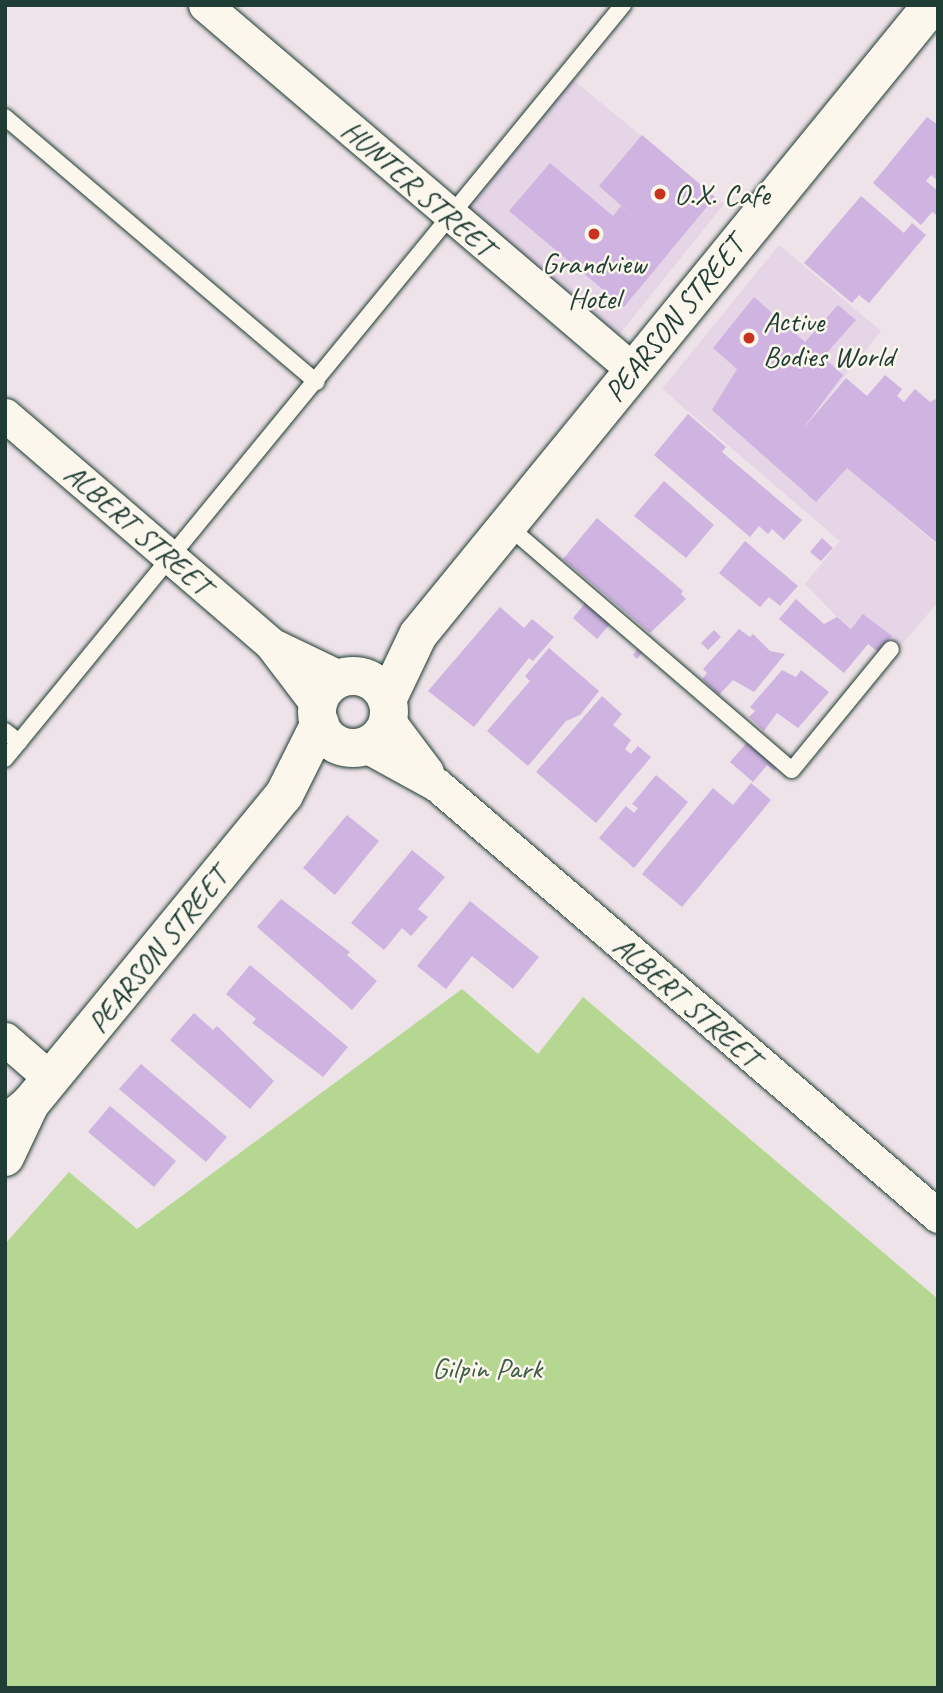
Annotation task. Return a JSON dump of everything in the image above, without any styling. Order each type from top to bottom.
[{"type":"street","name":"HUNTER STREET","points":[[205,5],[632,369]]},
{"type":"street","name":"PEARSON STREET","points":[[5,1157],[29,1103],[508,526],[632,369],[932,5]]},
{"type":"street","name":"ALBERT STREET","points":[[5,415],[938,1216]]},
{"type":"street","points":[[5,1039],[29,1103]]},
{"type":"lane","points":[[5,759],[623,5]]},
{"type":"lane","points":[[5,117],[316,382]]},
{"type":"lane","points":[[508,526],[792,770],[891,649]]},
{"type":"lane","points":[[5,730],[19,742]]},
{"type":"shaded area","points":[[566,74],[724,204],[603,355],[443,220]]},
{"type":"shaded area","points":[[779,245],[881,331],[803,429],[938,546],[938,602],[890,658],[837,617],[805,584],[840,541],[662,389]]},
{"type":"green space","name":"Gilpin Park","points":[[462,989],[538,1054],[583,997],[938,1299],[938,1688],[5,1688],[5,1244],[69,1172],[137,1229]]},
{"type":"building","points":[[927,117],[938,125],[938,181],[931,175],[926,181],[938,191],[938,216],[932,212],[921,225],[873,183]]},
{"type":"building","points":[[642,135],[715,197],[624,307],[509,211],[550,163],[613,216],[621,206],[635,218],[599,186]]},
{"type":"building","points":[[861,196],[904,233],[912,223],[926,235],[869,303],[859,295],[852,303],[804,263]]},
{"type":"building","points":[[754,297],[805,342],[838,305],[856,320],[823,357],[843,375],[802,430],[846,378],[867,396],[885,375],[902,389],[897,396],[904,402],[915,389],[930,402],[938,398],[938,544],[847,468],[816,502],[712,410],[737,369],[713,348]]},
{"type":"building","points":[[688,414],[726,447],[722,452],[802,520],[784,540],[772,529],[768,534],[759,526],[750,537],[654,455]]},
{"type":"building","points":[[664,481],[714,525],[686,558],[634,516]]},
{"type":"building","points":[[597,518],[683,591],[681,594],[686,599],[650,633],[563,559]]},
{"type":"building","points":[[822,538],[833,548],[821,561],[810,552]]},
{"type":"building","points":[[745,541],[798,586],[780,606],[769,597],[760,607],[719,573]]},
{"type":"building","points":[[796,599],[824,624],[837,617],[851,629],[863,614],[892,636],[878,652],[868,644],[844,673],[779,619]]},
{"type":"building","points":[[586,602],[611,623],[597,639],[573,618]]},
{"type":"building","points":[[500,607],[524,628],[532,619],[554,637],[533,661],[529,658],[474,727],[428,691]]},
{"type":"building","points":[[739,629],[750,637],[753,634],[770,651],[785,654],[754,692],[733,680],[719,695],[702,679],[707,673],[703,669]]},
{"type":"building","points":[[714,630],[721,637],[708,650],[701,643]]},
{"type":"building","points":[[639,647],[643,651],[637,659],[633,655]]},
{"type":"building","points":[[549,648],[599,691],[580,715],[566,721],[528,766],[487,731],[530,681],[525,676]]},
{"type":"building","points":[[782,670],[796,677],[801,670],[829,692],[798,728],[777,713],[764,731],[749,717],[755,711],[750,707]]},
{"type":"building","points":[[602,696],[622,714],[613,725],[631,740],[625,749],[631,754],[638,746],[651,757],[596,823],[536,772]]},
{"type":"building","points":[[749,740],[779,765],[774,771],[767,765],[753,782],[730,762]]},
{"type":"building","points":[[656,775],[688,802],[634,868],[599,838],[626,806],[634,813],[638,808],[632,804]]},
{"type":"building","points":[[751,783],[771,800],[682,907],[642,874],[713,788],[733,805]]},
{"type":"building","points":[[347,815],[379,841],[335,895],[303,868]]},
{"type":"building","points":[[412,850],[445,877],[418,909],[428,917],[411,936],[402,928],[384,950],[351,923]]},
{"type":"building","points":[[281,899],[350,952],[347,955],[377,981],[352,1010],[257,927]]},
{"type":"building","points":[[470,901],[539,957],[513,989],[472,956],[446,989],[417,966]]},
{"type":"building","points":[[250,965],[348,1047],[323,1077],[252,1023],[256,1019],[226,994]]},
{"type":"building","points":[[194,1013],[213,1030],[217,1026],[274,1081],[250,1109],[170,1040]]},
{"type":"building","points":[[141,1064],[227,1137],[206,1162],[119,1089]]},
{"type":"building","points":[[110,1106],[176,1161],[154,1187],[88,1132]]},
{"type":"place","name":"O.X. Cafe","points":[[660,194]]},
{"type":"place","name":"Grandview Hotel","points":[[594,234]]},
{"type":"place","name":"Active Bodies World","points":[[749,338]]}]
